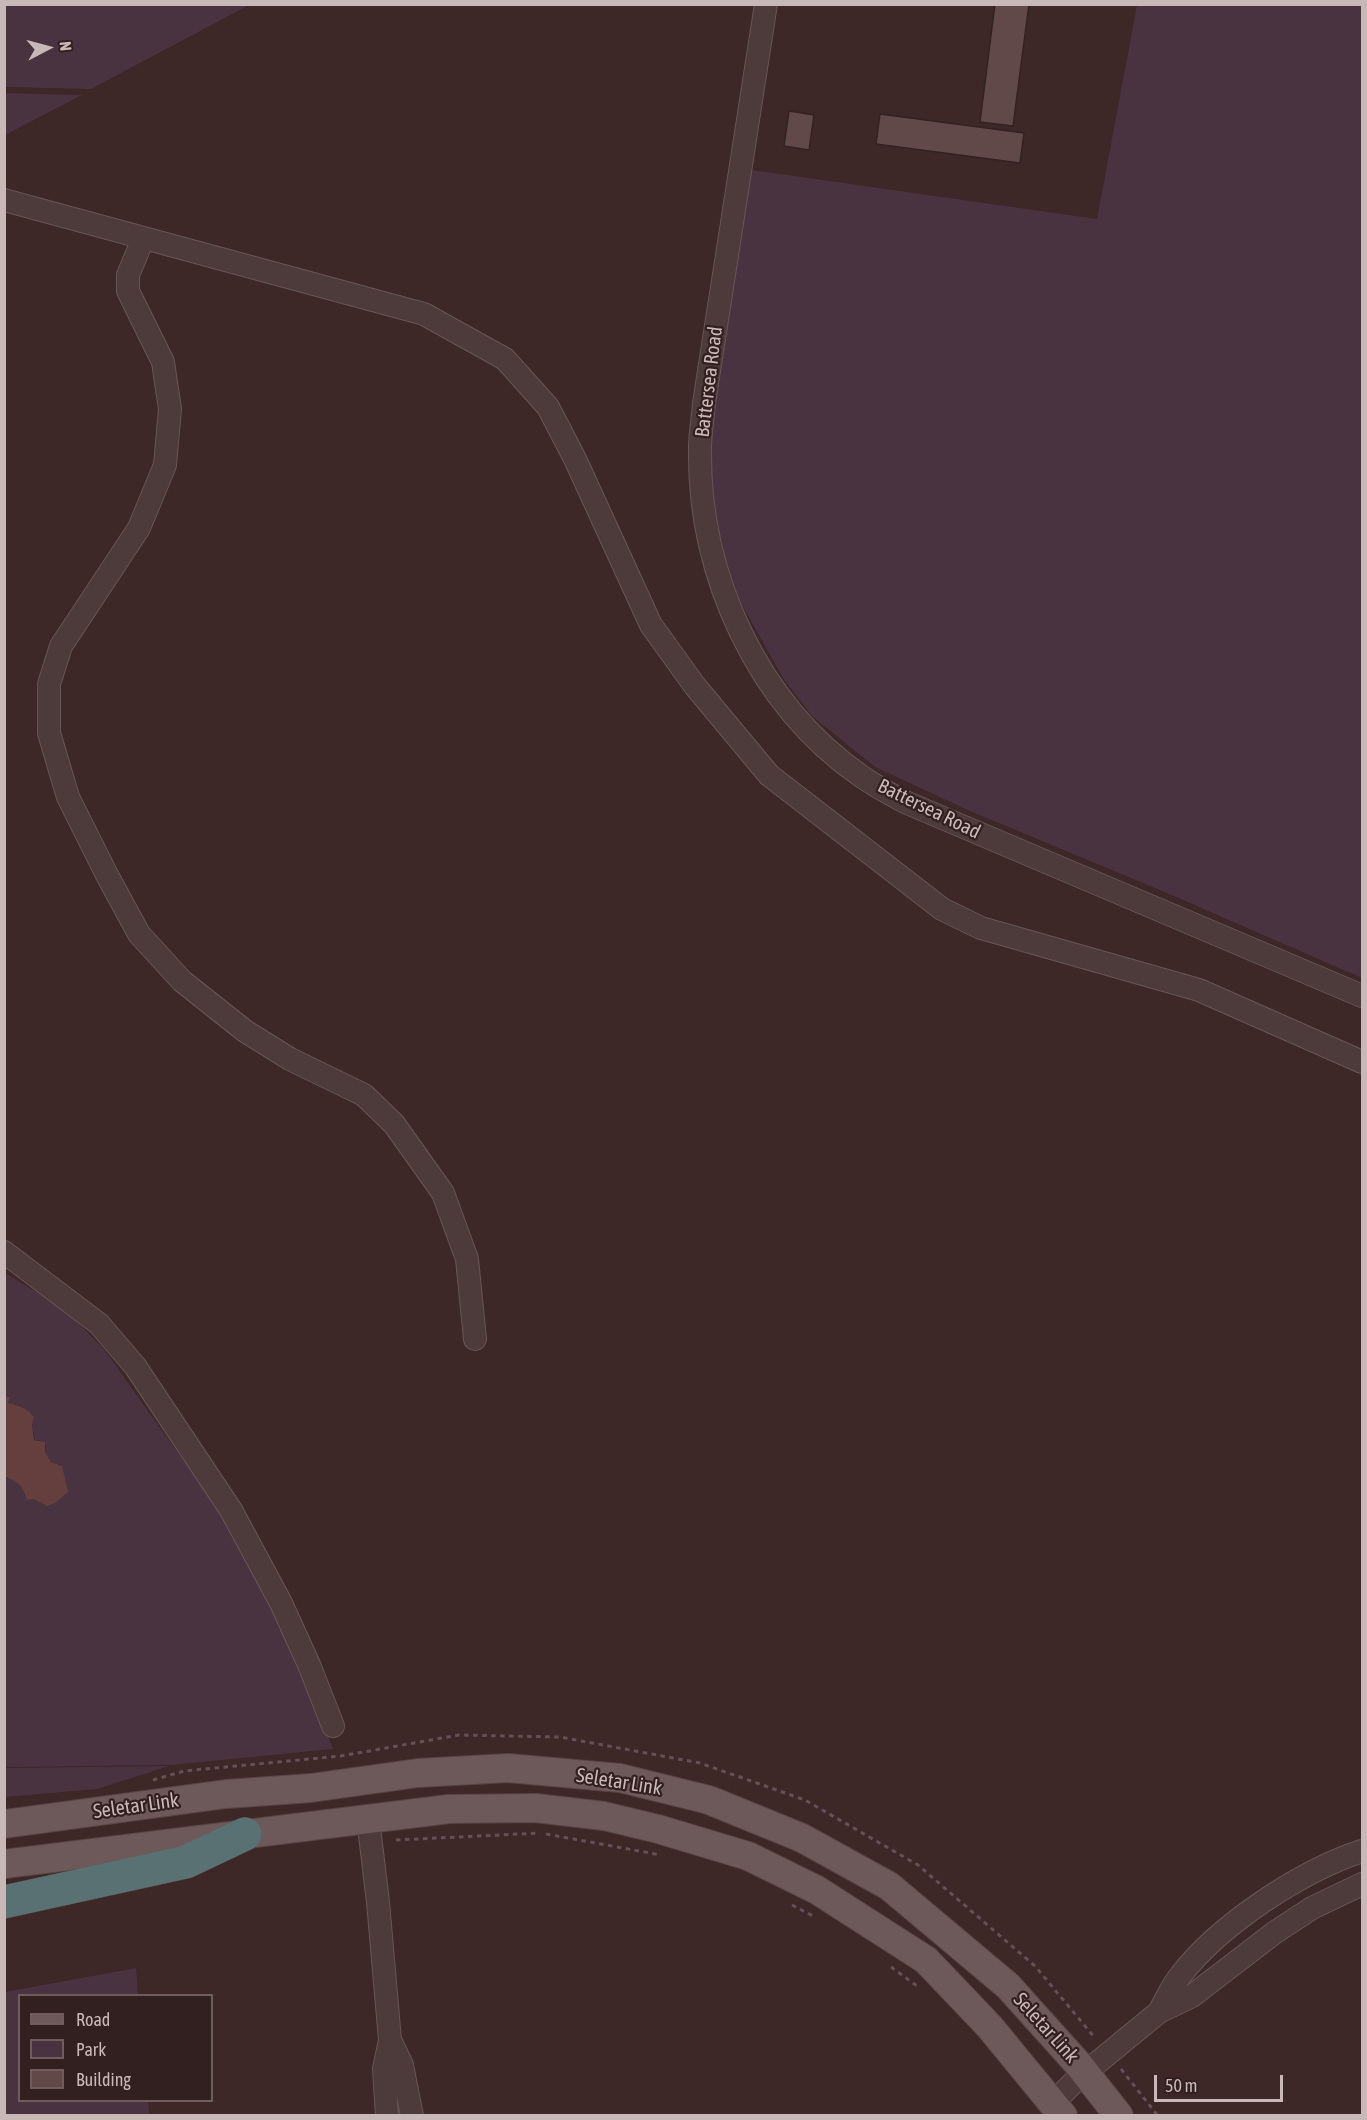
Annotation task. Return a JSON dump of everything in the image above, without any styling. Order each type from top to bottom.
[{"type":"highway","points":[[4,1902],[186,1862],[245,1834]]},
{"type":"main road","name":"Seletar Link","points":[[4,1824],[226,1794],[335,1784],[418,1773],[508,1768],[621,1778],[709,1800],[802,1838],[888,1886],[1008,1986],[1086,2073],[1119,2115]]},
{"type":"main road","points":[[335,1784],[357,1791],[367,1801],[369,1830]]},
{"type":"main road","name":"Seletar Link","points":[[4,1864],[245,1834],[369,1830],[449,1809],[536,1808],[604,1816],[658,1828],[748,1856],[816,1890],[926,1960],[989,2026],[1059,2110]]},
{"type":"lane","name":"Battersea Road","points":[[766,4],[704,403],[700,449],[703,506],[713,558],[730,613],[754,657],[781,700],[818,740],[861,776],[904,802],[1362,996]]},
{"type":"lane","points":[[4,200],[424,314],[505,359],[548,407],[575,459],[651,625],[694,686],[769,775],[942,909],[981,928],[1199,990],[1362,1062]]},
{"type":"lane","points":[[143,239],[128,275],[128,291],[163,362],[170,409],[165,465],[139,528],[61,646],[49,684],[49,733],[61,776],[73,807],[106,875],[139,934],[182,981],[245,1031],[281,1054],[364,1095],[394,1124],[443,1193],[466,1259],[475,1339]]},
{"type":"lane","points":[[4,1252],[99,1324],[135,1366],[231,1510],[281,1603],[333,1726]]},
{"type":"lane","points":[[369,1830],[390,2040],[384,2069],[387,2115]]},
{"type":"lane","points":[[1159,2012],[1179,1977],[1214,1939],[1280,1890],[1335,1860],[1362,1851]]},
{"type":"lane","points":[[1059,2110],[1068,2088],[1159,2012],[1192,1996],[1274,1932],[1312,1908],[1362,1884]]},
{"type":"lane","points":[[390,2040],[402,2065],[412,2115]]},
{"type":"path","points":[[369,1830],[541,1833],[666,1856]]},
{"type":"path","points":[[784,1900],[813,1917]]},
{"type":"path","points":[[891,1966],[920,1988]]},
{"type":"green space","points":[[5,4],[249,5],[91,89],[5,87]]},
{"type":"green space","points":[[1137,5],[1362,5],[1362,978],[970,811],[875,767],[812,716],[783,678],[741,603],[726,563],[714,508],[710,470],[711,419],[745,169],[1097,219]]},
{"type":"green space","points":[[5,93],[82,95],[5,135]]},
{"type":"green space","points":[[5,1273],[43,1296],[74,1319],[103,1348],[233,1530],[287,1635],[333,1749],[171,1765],[5,1767],[4,1476],[18,1483],[33,1499],[47,1506],[62,1466],[51,1462],[45,1452],[46,1446],[39,1440],[35,1440],[32,1425],[34,1417],[22,1408],[8,1403],[10,1397],[5,1396]]},
{"type":"green space","points":[[169,1766],[97,1789],[5,1797],[5,1768]]},
{"type":"green space","points":[[136,1968],[138,1994],[18,1994],[18,2102],[148,2102],[149,2115],[5,2115],[5,1992]]},
{"type":"shaded area","points":[[5,1396],[10,1397],[8,1403],[23,1408],[34,1417],[32,1425],[34,1440],[45,1442],[45,1452],[51,1462],[62,1466],[68,1492],[55,1503],[47,1506],[33,1499],[27,1500],[19,1485],[5,1476]]},
{"type":"building","points":[[995,4],[1029,4],[1013,126],[980,122]]},
{"type":"building","points":[[789,111],[814,115],[809,150],[784,146]]},
{"type":"building","points":[[880,114],[1024,133],[1020,163],[876,144]]}]
